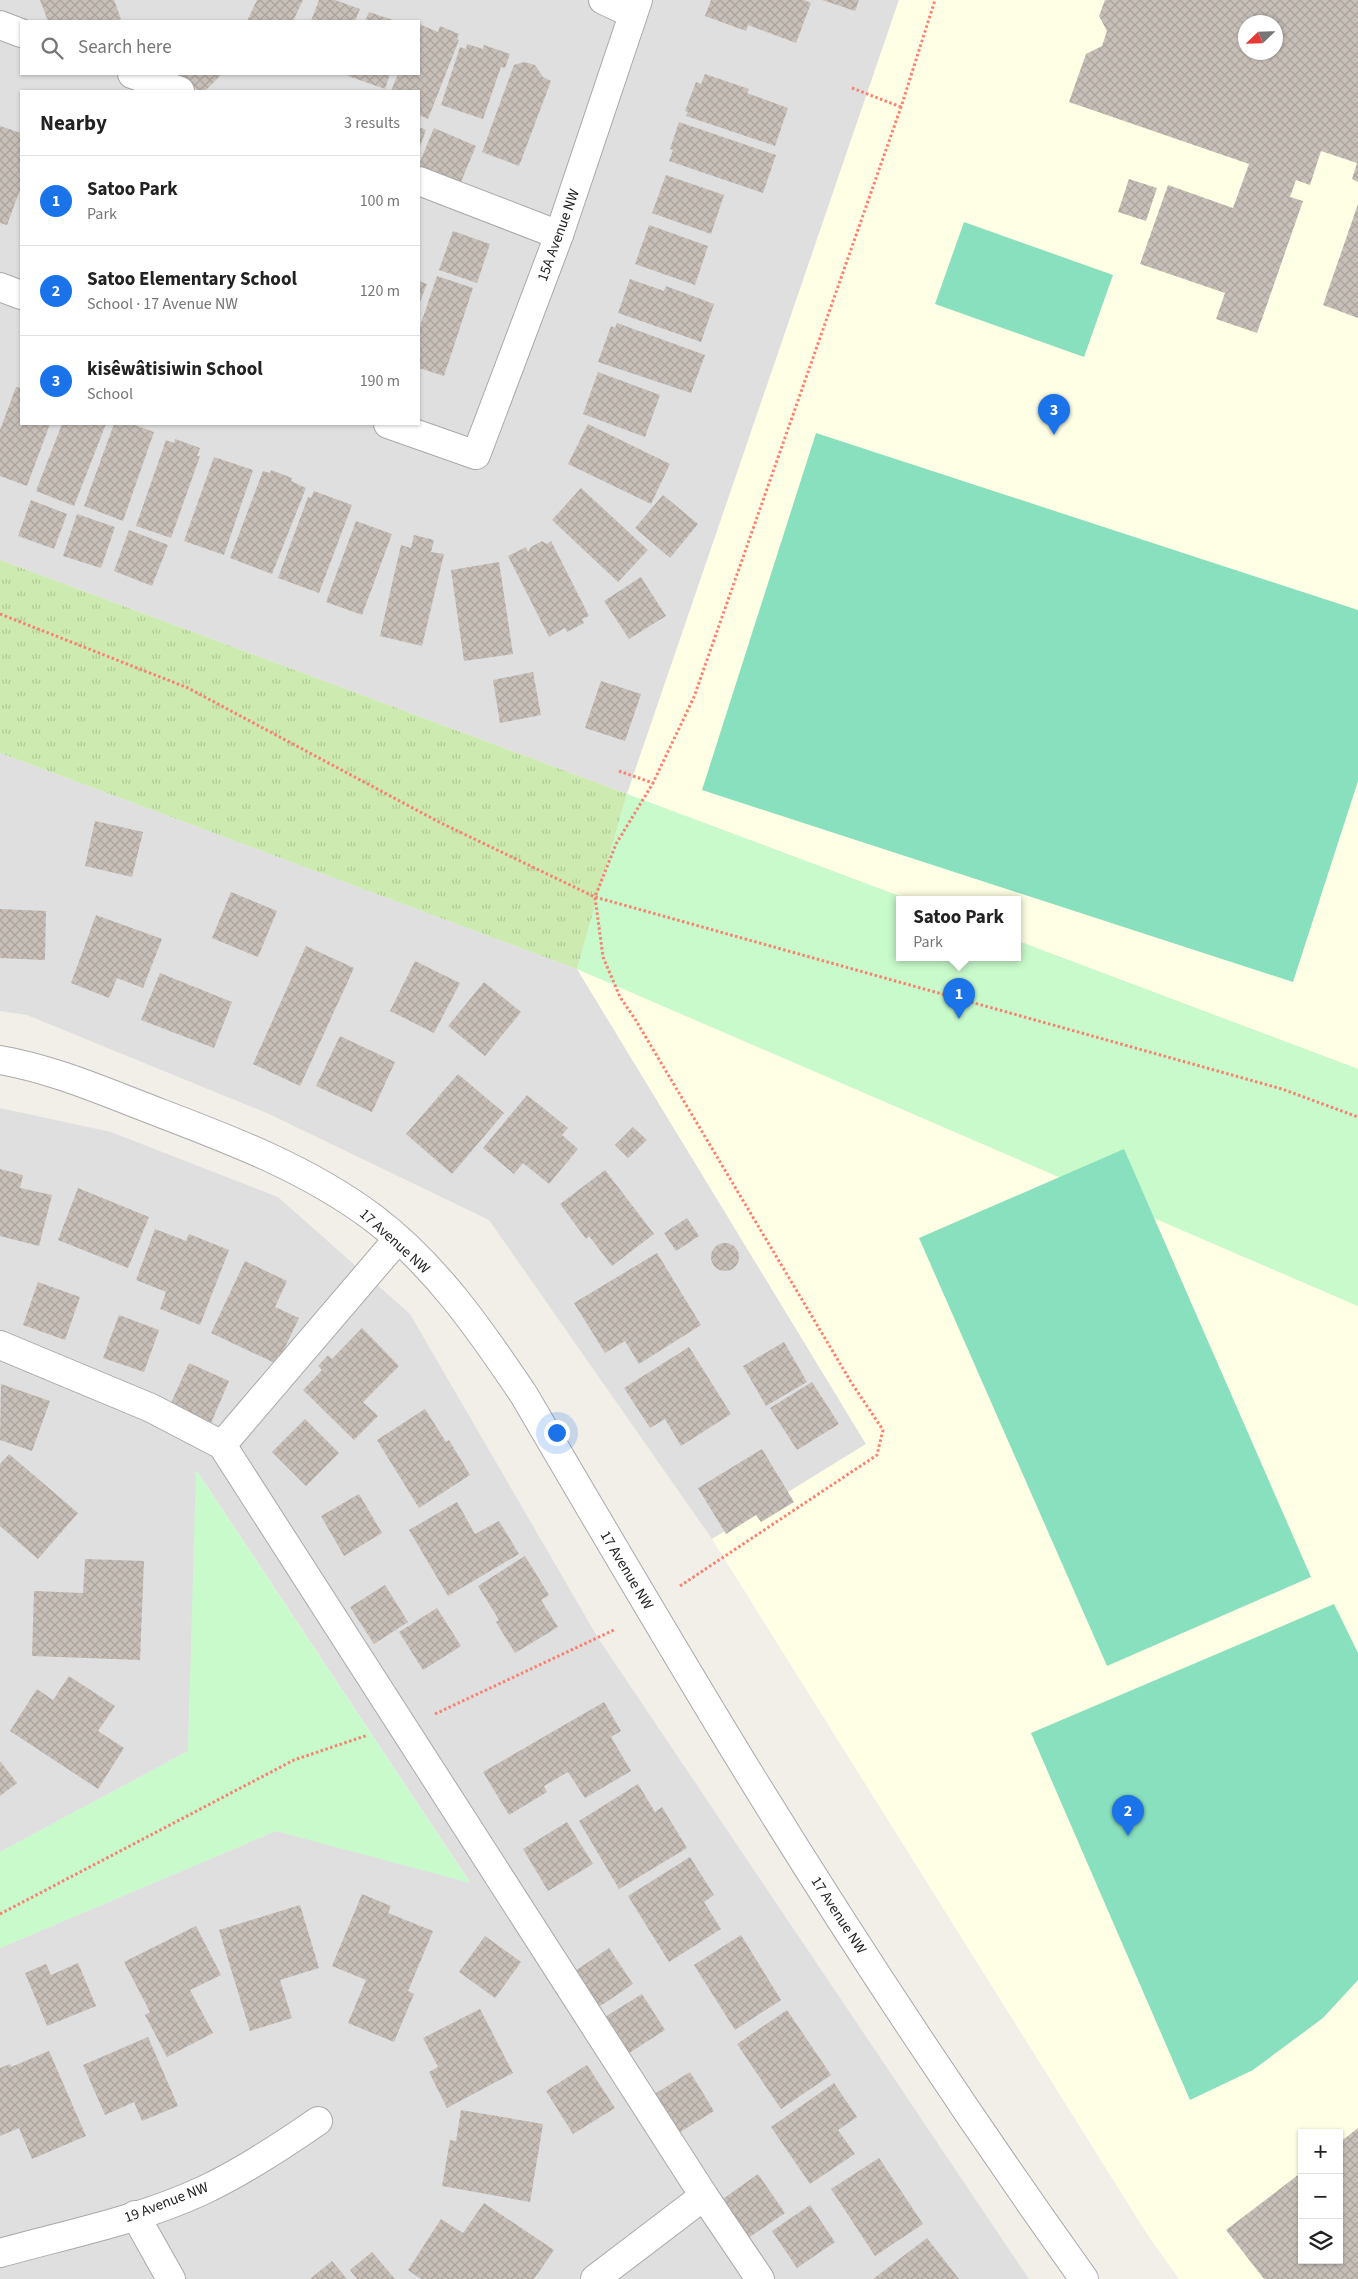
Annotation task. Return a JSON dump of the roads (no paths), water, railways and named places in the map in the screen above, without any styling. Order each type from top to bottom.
[{"type":"street","name":"15A Avenue NW","points":[[391,425],[476,454],[559,235],[635,7],[603,0]]},
{"type":"street","points":[[0,25],[20,33]]},
{"type":"street","points":[[135,75],[177,90]]},
{"type":"street","points":[[420,181],[559,235]]},
{"type":"street","points":[[0,287],[20,295]]},
{"type":"street","name":"17 Avenue NW","points":[[0,1060],[37,1069],[92,1087],[236,1142],[288,1166],[336,1192],[373,1218],[447,1290],[488,1341],[524,1395],[732,1745],[829,1900],[1014,2181],[1084,2279]]},
{"type":"street","points":[[222,1445],[397,1240]]},
{"type":"street","points":[[0,1345],[151,1408],[222,1445],[704,2196],[760,2279]]},
{"type":"street","name":"19 Avenue NW","points":[[0,2253],[135,2216],[204,2190],[276,2151],[318,2121]]},
{"type":"street","points":[[595,2279],[704,2196]]},
{"type":"street","points":[[135,2216],[171,2279]]},
{"type":"place","name":"kisêwâtisiwin School","points":[[1054,435]]},
{"type":"place","name":"Satoo Park","points":[[959,1019]]},
{"type":"place","name":"Satoo Elementary School","points":[[1128,1836]]}]
